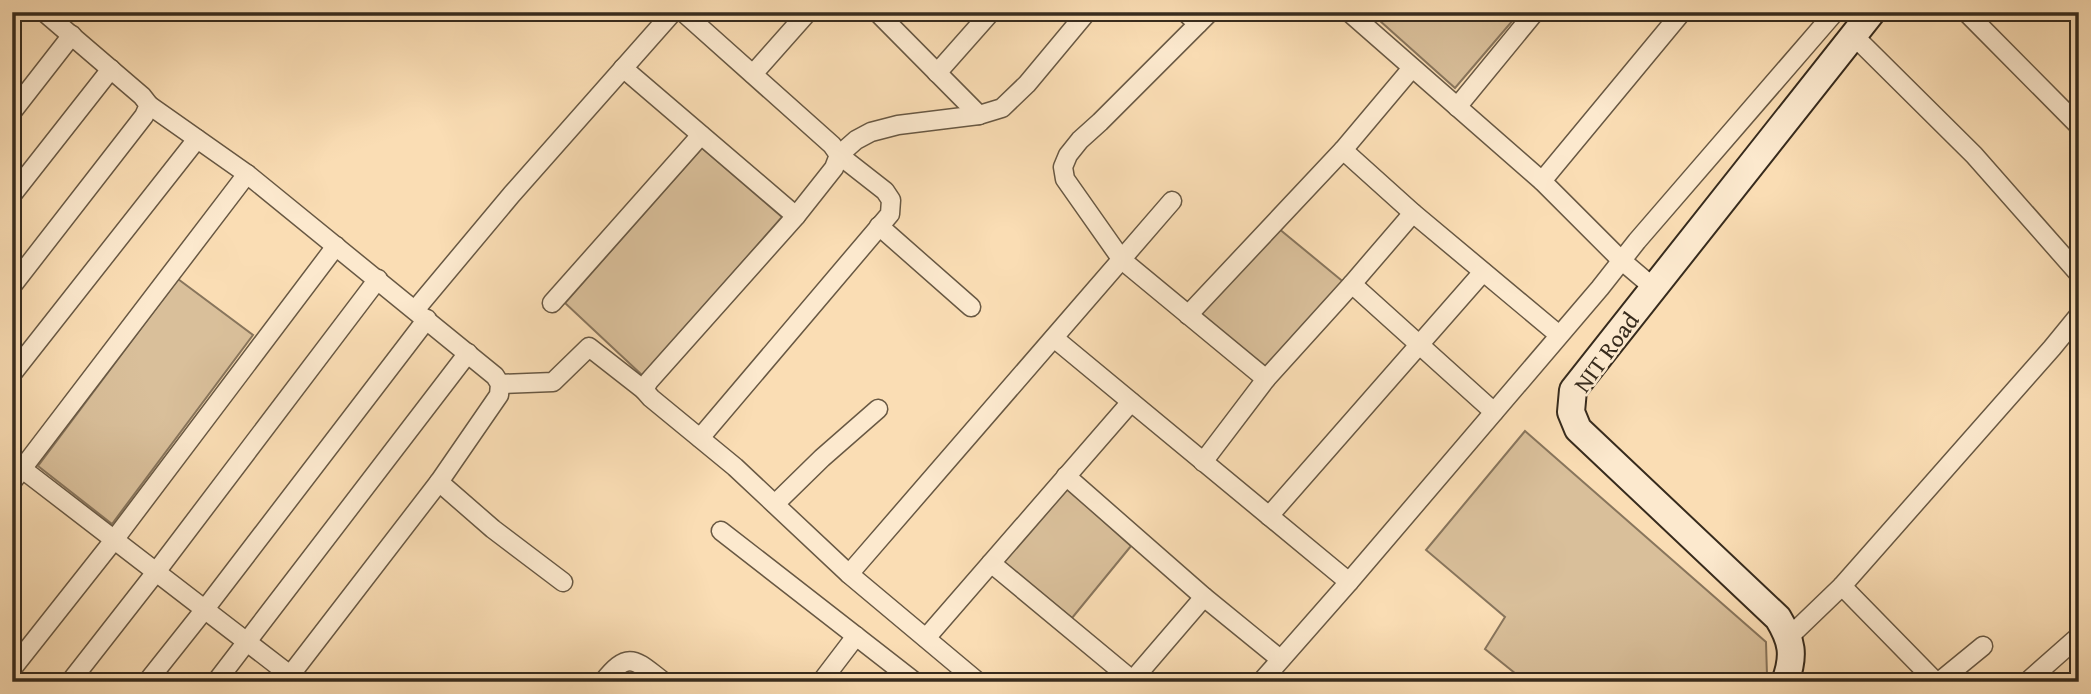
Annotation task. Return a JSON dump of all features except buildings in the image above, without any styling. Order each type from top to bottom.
[{"type":"main road","name":"NIT Road","points":[[1789,637],[1777,618],[1578,429],[1571,412],[1573,390],[1872,12]]},
{"type":"main road","points":[[1785,682],[1792,652],[1789,637]]},
{"type":"street","points":[[44,12],[149,105],[247,174],[468,353],[495,376],[500,384],[499,395],[439,482],[292,679],[114,540],[16,471],[247,174]]},
{"type":"street","points":[[147,682],[205,609],[512,194],[673,12]]},
{"type":"street","points":[[683,12],[832,145],[839,155],[885,191],[891,200],[890,214],[700,438]]},
{"type":"street","points":[[753,75],[808,12]]},
{"type":"street","points":[[937,73],[991,12]]},
{"type":"street","points":[[644,390],[649,381],[796,216],[834,168],[839,155],[856,140],[871,132],[898,125],[979,115],[1002,108],[1087,12]]},
{"type":"street","points":[[1349,12],[1542,181],[1654,288]]},
{"type":"street","points":[[1457,107],[1535,12]]},
{"type":"street","points":[[1542,181],[1682,12]]},
{"type":"street","points":[[1261,682],[1835,12]]},
{"type":"street","points":[[1966,12],[2079,126]]},
{"type":"street","points":[[887,16],[937,73],[979,115]]},
{"type":"street","points":[[1198,16],[1080,140],[1068,155],[1063,167],[1065,179],[1122,260],[1266,379]]},
{"type":"street","points":[[12,112],[72,35]]},
{"type":"street","points":[[1853,36],[1974,155],[2079,274]]},
{"type":"street","points":[[623,68],[796,216]]},
{"type":"street","points":[[1188,315],[1343,150],[1412,68]]},
{"type":"street","points":[[12,195],[111,69]]},
{"type":"street","points":[[12,286],[144,116],[149,105]]},
{"type":"street","points":[[552,303],[701,135]]},
{"type":"street","points":[[12,374],[197,139]]},
{"type":"street","points":[[1343,150],[1413,214],[1559,335]]},
{"type":"street","points":[[849,574],[1172,201]]},
{"type":"street","points":[[1203,462],[1266,379],[1413,214]]},
{"type":"street","points":[[879,226],[971,307]]},
{"type":"street","points":[[12,669],[114,540],[336,246]]},
{"type":"street","points":[[1269,516],[1483,272]]},
{"type":"street","points":[[70,682],[378,279]]},
{"type":"street","points":[[1352,284],[1494,412]]},
{"type":"street","points":[[1789,637],[1842,586],[2079,315]]},
{"type":"street","points":[[1054,338],[1349,582]]},
{"type":"street","points":[[500,384],[553,382],[589,347],[735,467],[849,574],[978,682]]},
{"type":"street","points":[[216,682],[468,353]]},
{"type":"street","points":[[926,638],[1131,402]]},
{"type":"street","points":[[770,499],[878,409]]},
{"type":"street","points":[[1066,476],[1204,597],[1280,659]]},
{"type":"street","points":[[439,482],[493,529],[563,582]]},
{"type":"street","points":[[721,531],[856,636],[906,679]]},
{"type":"street","points":[[991,563],[1132,681],[1204,597]]},
{"type":"street","points":[[1842,586],[1937,682],[1983,646]]},
{"type":"street","points":[[821,682],[856,636]]},
{"type":"street","points":[[2027,682],[2079,636]]},
{"type":"street","points":[[604,682],[614,668],[624,661],[634,661],[664,682]]},
{"type":"shaded area","points":[[1370,12],[1520,12],[1455,88]]},
{"type":"shaded area","points":[[702,148],[782,217],[643,376],[565,303]]},
{"type":"shaded area","points":[[1278,228],[1346,284],[1266,370],[1199,314]]},
{"type":"shaded area","points":[[178,279],[253,335],[112,524],[38,466]]},
{"type":"shaded area","points":[[1525,431],[1766,642],[1767,675],[1762,682],[1519,682],[1521,678],[1485,649],[1505,617],[1426,550]]},
{"type":"shaded area","points":[[1067,488],[1131,546],[1072,618],[1003,562]]}]
